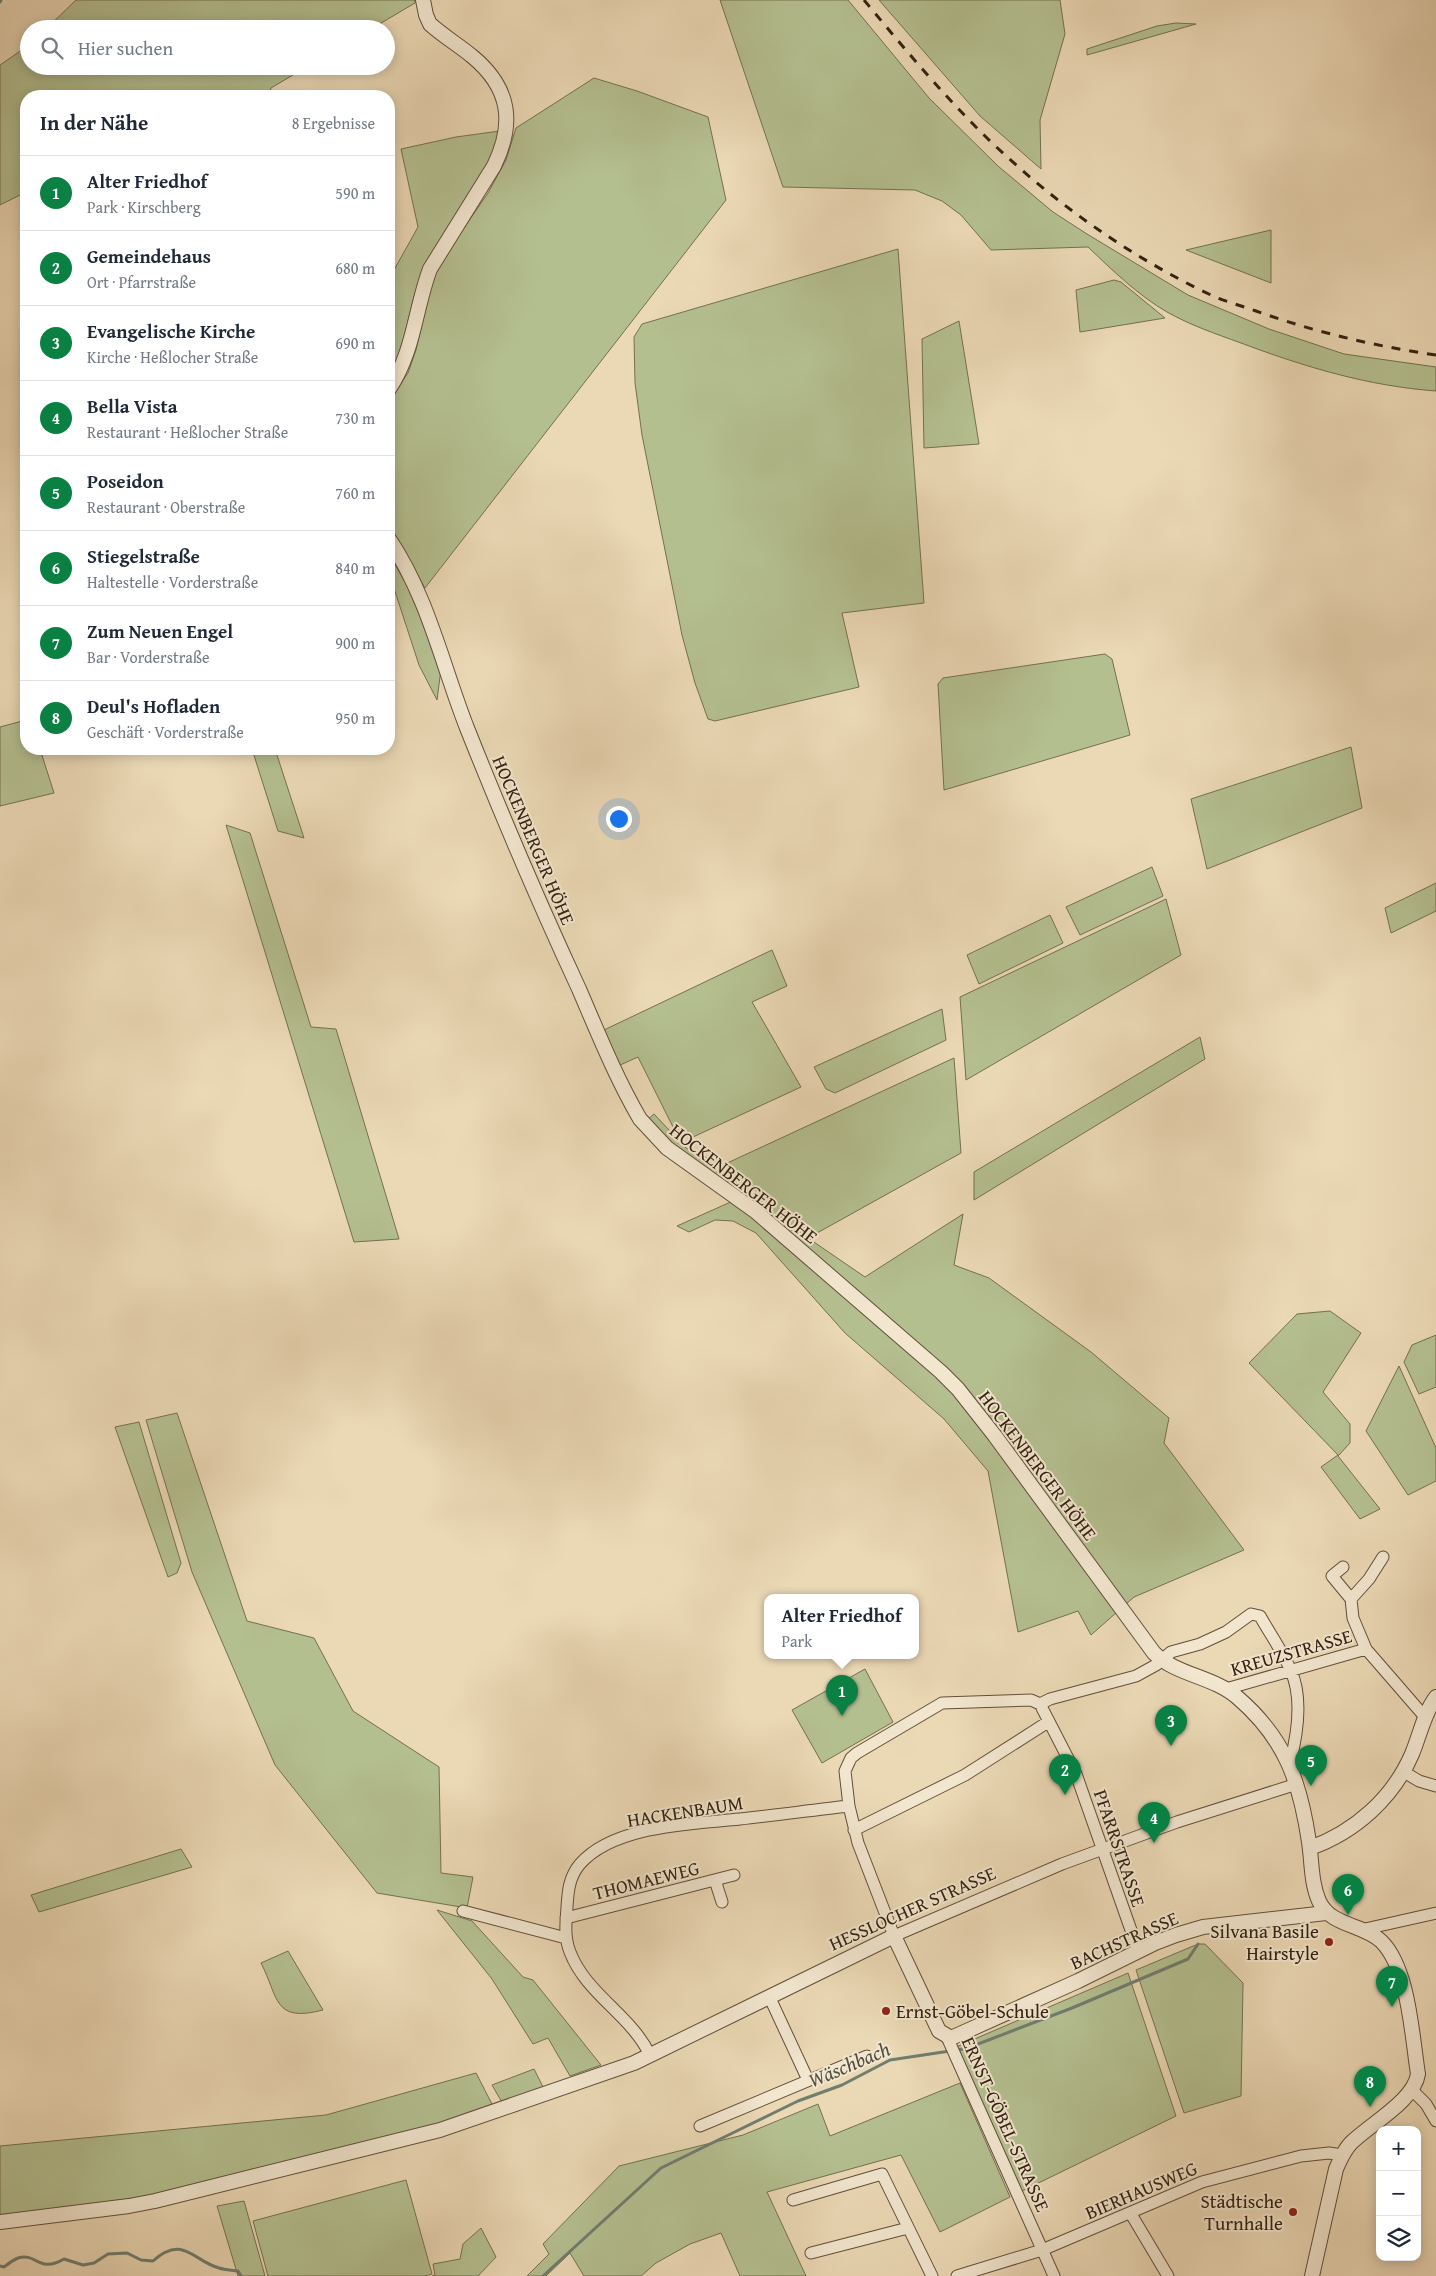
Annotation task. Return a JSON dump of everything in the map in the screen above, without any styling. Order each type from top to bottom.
[{"type":"street","points":[[395,378],[407,356],[430,269],[494,166],[502,150],[507,128],[505,103],[490,73],[430,24],[423,0]]},
{"type":"street","name":"HOCKENBERGER HÖHE","points":[[395,548],[418,591],[429,617],[458,703],[540,905],[640,1119],[667,1148],[756,1210],[958,1389],[1161,1659]]},
{"type":"street","points":[[1350,1599],[1369,1579],[1383,1557]]},
{"type":"street","points":[[1343,1567],[1332,1576],[1350,1599],[1354,1618],[1366,1649],[1425,1717]]},
{"type":"street","points":[[894,1936],[854,1830],[845,1771],[851,1758],[933,1707],[950,1702],[1031,1700],[1040,1704],[1050,1699],[1122,1682],[1147,1671],[1171,1652],[1200,1644],[1226,1632],[1251,1614],[1256,1613],[1260,1616],[1291,1671],[1297,1700],[1295,1742],[1290,1764]]},
{"type":"street","name":"KREUZSTRASSE","points":[[1226,1689],[1366,1649]]},
{"type":"street","points":[[1161,1659],[1226,1689],[1257,1718],[1280,1746],[1290,1764],[1297,1784],[1310,1848],[1314,1884],[1319,1902],[1326,1913],[1365,1930],[1381,1941],[1396,1964],[1404,1993],[1418,2074],[1417,2083],[1412,2090],[1351,2143],[1342,2155],[1336,2169],[1312,2276]]},
{"type":"street","points":[[1310,1848],[1328,1842],[1362,1820],[1380,1802],[1404,1772],[1425,1717],[1436,1697]]},
{"type":"street","name":"PFARRSTRASSE","points":[[1040,1704],[1076,1774],[1138,1950]]},
{"type":"street","points":[[854,1830],[965,1775],[1048,1722]]},
{"type":"street","points":[[1404,1772],[1419,1781],[1436,1786]]},
{"type":"street","name":"HESSLOCHER STRASSE","points":[[0,2222],[155,2201],[440,2130],[650,2055],[894,1936],[1009,1886],[1177,1822],[1297,1784]]},
{"type":"street","name":"HACKENBAUM","points":[[650,2055],[641,2037],[581,1973],[571,1955],[566,1938],[566,1918],[569,1888],[575,1870],[590,1856],[634,1834],[675,1826],[849,1806]]},
{"type":"street","name":"THOMAEWEG","points":[[566,1918],[734,1875]]},
{"type":"street","points":[[715,1880],[722,1902]]},
{"type":"street","points":[[463,1911],[566,1938]]},
{"type":"street","name":"BACHSTRASSE","points":[[948,2040],[1078,1981],[1138,1950],[1176,1935],[1203,1928],[1326,1913]]},
{"type":"street","points":[[1365,1930],[1436,1913]]},
{"type":"street","name":"ERNST-GÖBEL-STRASSE","points":[[894,1936],[939,2031],[948,2040],[1054,2276]]},
{"type":"street","points":[[769,1996],[808,2080]]},
{"type":"street","points":[[700,2126],[867,2056]]},
{"type":"street","points":[[1412,2090],[1431,2102],[1436,2121]]},
{"type":"street","name":"BIERHAUSWEG","points":[[957,2276],[1042,2250],[1131,2214],[1202,2182],[1301,2156],[1329,2153],[1342,2155]]},
{"type":"street","points":[[793,2200],[882,2174],[932,2276]]},
{"type":"street","points":[[1131,2214],[1168,2276]]},
{"type":"street","points":[[811,2254],[908,2228]]},
{"type":"green space","points":[[76,0],[415,0],[415,3],[386,20],[55,20]]},
{"type":"green space","points":[[720,0],[848,0],[929,98],[998,166],[1053,212],[1188,295],[1269,329],[1344,354],[1436,367],[1436,391],[1386,385],[1337,374],[1265,352],[1213,333],[1176,317],[1146,298],[1088,247],[991,250],[961,215],[942,201],[915,190],[783,187]]},
{"type":"green space","points":[[879,0],[1060,0],[1065,34],[1040,120],[1041,169],[980,116]]},
{"type":"green space","points":[[1176,23],[1196,24],[1087,55],[1087,49],[1157,26]]},
{"type":"green space","points":[[20,51],[20,75],[293,75],[270,90],[20,90],[20,195],[0,205],[0,65]]},
{"type":"green space","points":[[594,78],[637,91],[708,117],[726,200],[425,588],[395,538],[395,392],[408,373],[416,350],[433,279],[446,254],[488,193],[506,160],[516,128]]},
{"type":"green space","points":[[500,131],[486,167],[426,264],[415,292],[395,364],[395,268],[418,227],[401,149],[456,137]]},
{"type":"green space","points":[[1271,230],[1271,283],[1186,250]]},
{"type":"green space","points":[[898,249],[924,603],[842,613],[859,687],[715,721],[708,719],[695,683],[682,635],[642,435],[635,383],[634,337],[642,324]]},
{"type":"green space","points":[[1114,280],[1121,282],[1165,318],[1080,332],[1076,290]]},
{"type":"green space","points":[[959,321],[979,444],[924,448],[922,339]]},
{"type":"green space","points":[[395,565],[416,601],[441,669],[437,700],[419,665],[395,591]]},
{"type":"green space","points":[[1105,654],[1112,659],[1130,735],[944,790],[938,684],[943,678]]},
{"type":"green space","points":[[20,722],[20,755],[42,755],[54,793],[0,806],[0,727]]},
{"type":"green space","points":[[1351,747],[1362,808],[1207,869],[1191,799]]},
{"type":"green space","points":[[254,755],[277,755],[304,838],[278,831]]},
{"type":"green space","points":[[226,825],[250,833],[311,1027],[336,1029],[399,1239],[354,1242]]},
{"type":"green space","points":[[1152,867],[1163,896],[1080,935],[1066,907]]},
{"type":"green space","points":[[1436,883],[1436,911],[1391,933],[1385,908]]},
{"type":"green space","points":[[1166,899],[1181,955],[966,1080],[960,997]]},
{"type":"green space","points":[[1050,915],[1063,943],[979,984],[967,955]]},
{"type":"green space","points":[[772,950],[787,986],[752,1002],[801,1087],[693,1137],[676,1133],[638,1057],[618,1066],[604,1030]]},
{"type":"green space","points":[[942,1009],[946,1040],[835,1093],[826,1089],[814,1067]]},
{"type":"green space","points":[[1200,1037],[1205,1059],[974,1200],[974,1172]]},
{"type":"green space","points":[[954,1058],[961,1153],[808,1238],[865,1277],[963,1214],[954,1265],[989,1278],[1091,1352],[1169,1418],[1164,1443],[1244,1550],[1134,1597],[1091,1635],[1078,1611],[1018,1632],[988,1471],[944,1419],[845,1333],[756,1233],[733,1221],[715,1220],[689,1232],[677,1226],[744,1196],[680,1151],[648,1119],[654,1114],[686,1148],[723,1165]]},
{"type":"green space","points":[[1330,1311],[1361,1333],[1323,1392],[1350,1424],[1350,1443],[1338,1456],[1380,1509],[1360,1519],[1321,1467],[1338,1455],[1249,1363],[1297,1314]]},
{"type":"green space","points":[[1436,1335],[1436,1387],[1419,1394],[1404,1362],[1412,1345]]},
{"type":"green space","points":[[1399,1366],[1436,1448],[1436,1481],[1408,1495],[1366,1431]]},
{"type":"green space","points":[[177,1413],[247,1621],[314,1638],[353,1711],[439,1767],[441,1873],[473,1877],[467,1908],[377,1893],[275,1765],[192,1572],[146,1420]]},
{"type":"green space","points":[[139,1422],[181,1563],[177,1573],[168,1577],[115,1427]]},
{"type":"green space","points":[[865,1669],[893,1722],[822,1763],[792,1710]]},
{"type":"green space","points":[[181,1849],[192,1867],[39,1912],[31,1895]]},
{"type":"green space","points":[[437,1910],[472,1921],[523,1977],[533,1980],[601,2065],[570,2076],[548,2038],[533,2044],[492,1979]]},
{"type":"green space","points":[[1198,1944],[1205,1944],[1243,1983],[1241,2096],[1184,2113],[1136,1970]]},
{"type":"green space","points":[[288,1951],[323,2010],[295,2013],[286,2010],[275,1997],[261,1963]]},
{"type":"green space","points":[[1128,1973],[1176,2116],[1020,2192],[956,2047]]},
{"type":"green space","points":[[534,2069],[543,2087],[503,2104],[492,2085]]},
{"type":"green space","points":[[476,2073],[494,2108],[416,2132],[169,2194],[0,2217],[0,2146],[326,2115]]},
{"type":"green space","points":[[960,2083],[1010,2197],[940,2232],[901,2155],[767,2192],[806,2276],[740,2276],[721,2233],[690,2244],[656,2263],[641,2276],[584,2276],[570,2253],[546,2276],[527,2276],[549,2254],[543,2244],[619,2166],[743,2135],[818,2104],[830,2136]]},
{"type":"green space","points":[[406,2180],[432,2274],[425,2276],[268,2276],[253,2221]]},
{"type":"green space","points":[[244,2201],[265,2276],[238,2276],[217,2206]]},
{"type":"green space","points":[[481,2228],[496,2257],[478,2276],[432,2276],[435,2275],[433,2264],[460,2259],[463,2244]]},
{"type":"waterway","name":"Wäschbach","points":[[956,2050],[965,2049],[1072,2008],[1188,1959],[1198,1944]]},
{"type":"waterway","name":"Wäschbach","points":[[543,2276],[661,2168],[798,2101],[842,2085],[890,2060],[950,2051]]},
{"type":"waterway","name":"Wäschbach","points":[[0,2266],[4,2267],[16,2259],[24,2257],[43,2264],[55,2263],[64,2259],[83,2265],[94,2263],[108,2254],[127,2253],[141,2260],[153,2261],[163,2253],[180,2250],[188,2252],[210,2265],[226,2270],[238,2271],[241,2276]]},
{"type":"railway","points":[[864,0],[939,88],[1012,162],[1066,206],[1122,246],[1182,281],[1229,302],[1345,338],[1436,355]]},
{"type":"place","name":"Alter Friedhof","points":[[842,1716]]},
{"type":"place","name":"Evangelische Kirche","points":[[1171,1746]]},
{"type":"place","name":"Poseidon","points":[[1311,1786]]},
{"type":"place","name":"Gemeindehaus","points":[[1065,1795]]},
{"type":"place","name":"Bella Vista","points":[[1154,1843]]},
{"type":"place","name":"Stiegelstraße","points":[[1348,1915]]},
{"type":"place","name":"Silvana Basile Hairstyle","points":[[1329,1942]]},
{"type":"place","name":"Zum Neuen Engel","points":[[1392,2007]]},
{"type":"place","name":"Ernst-Göbel-Schule","points":[[886,2011]]},
{"type":"place","name":"Deul's Hofladen","points":[[1370,2107]]},
{"type":"place","name":"Städtische Turnhalle","points":[[1293,2212]]}]
